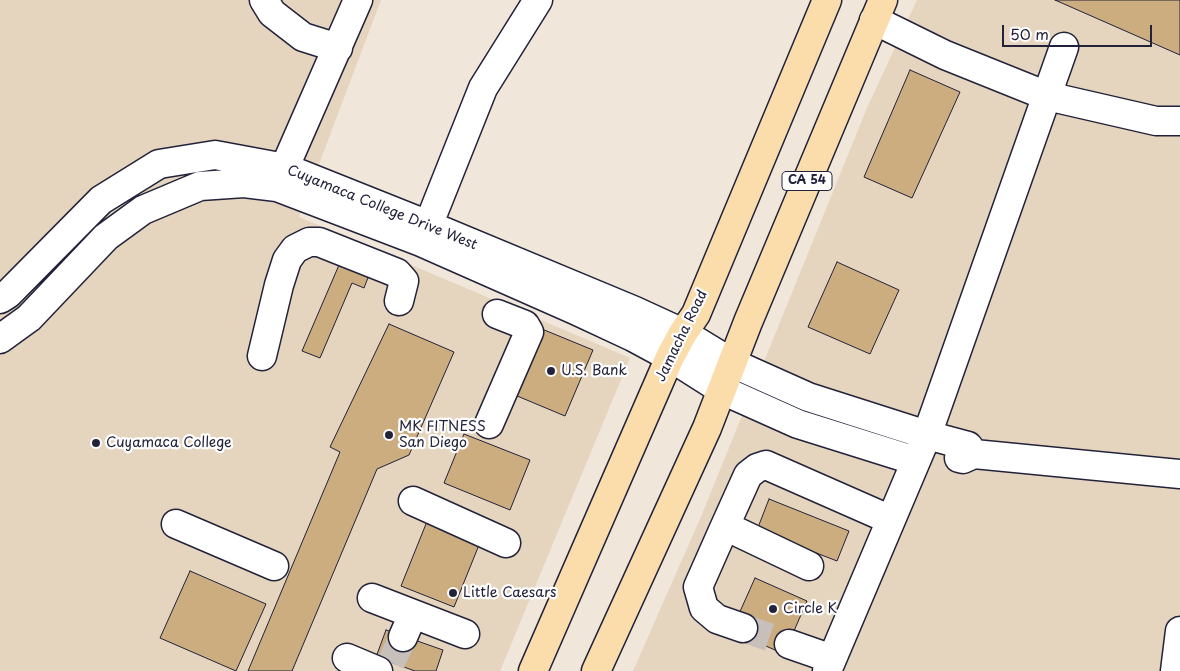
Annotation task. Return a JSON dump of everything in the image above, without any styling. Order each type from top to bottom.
[{"type":"main road","name":"Jamacha Road","points":[[533,671],[670,357],[696,314],[828,0]]},
{"type":"main road","name":"CA 54","points":[[596,671],[707,428],[752,313],[879,10]]},
{"type":"street","points":[[264,0],[272,13],[303,37],[338,48]]},
{"type":"street","points":[[281,177],[358,0]]},
{"type":"street","points":[[424,234],[484,88],[538,0]]},
{"type":"street","points":[[879,10],[945,55],[1047,96],[1156,121],[1180,121]]},
{"type":"street","points":[[789,644],[830,665],[921,449],[1064,47]]},
{"type":"street","name":"Cuyamaca College Drive West","points":[[0,300],[100,200],[159,164],[215,155],[281,177],[424,234],[635,311],[683,333],[732,363],[921,449]]},
{"type":"street","name":"Cuyamaca College Drive West","points":[[0,339],[29,318],[106,237],[143,210],[200,186],[281,177]]},
{"type":"street","name":"Cuyamaca College Drive West","points":[[424,234],[633,337],[670,357],[722,390],[798,424],[921,449]]},
{"type":"street","points":[[262,356],[287,260],[295,249],[309,242],[319,242],[397,273],[404,281],[400,301]]},
{"type":"street","points":[[488,424],[529,332],[525,325],[497,314]]},
{"type":"street","points":[[921,449],[963,459],[974,454],[1180,474]]},
{"type":"street","points":[[743,628],[717,618],[704,608],[698,588],[748,476],[757,468],[766,465],[891,520]]},
{"type":"street","points":[[413,500],[506,543]]},
{"type":"street","points":[[176,524],[274,566]]},
{"type":"street","points":[[725,526],[809,566]]},
{"type":"street","points":[[372,598],[408,625],[465,634]]},
{"type":"street","points":[[1176,671],[1180,630]]},
{"type":"street","points":[[347,658],[386,668]]},
{"type":"shaded area","points":[[0,0],[381,0],[299,217],[630,358],[500,671],[0,671]]},
{"type":"shaded area","points":[[917,0],[1180,0],[1180,671],[633,671],[700,519],[867,108]]},
{"type":"building","points":[[1055,0],[1180,0],[1180,55]]},
{"type":"building","points":[[910,70],[960,92],[912,198],[864,177]]},
{"type":"building","points":[[342,258],[371,270],[364,288],[352,283],[320,358],[302,351]]},
{"type":"building","points":[[837,262],[899,290],[870,354],[808,327]]},
{"type":"building","points":[[389,324],[454,352],[409,455],[377,469],[292,671],[248,671],[340,452],[330,447]]},
{"type":"building","name":"U.S. Bank","points":[[537,327],[593,350],[565,416],[510,393]]},
{"type":"building","points":[[464,434],[530,460],[510,510],[444,483]]},
{"type":"building","points":[[769,499],[849,531],[837,561],[757,530]]},
{"type":"building","points":[[428,519],[481,540],[454,607],[401,586]]},
{"type":"building","points":[[190,571],[266,604],[236,671],[160,638]]},
{"type":"building","name":"Circle K","points":[[755,578],[807,601],[784,654],[741,635],[738,616]]},
{"type":"building","points":[[386,630],[443,650],[436,671],[415,671],[376,657]]},
{"type":"tunnel","points":[[743,628],[789,644]]},
{"type":"tunnel","points":[[391,663],[403,637]]},
{"type":"place","name":"U.S. Bank","points":[[551,371]]},
{"type":"place","name":"MK FITNESS San Diego","points":[[389,435]]},
{"type":"place","name":"Cuyamaca College","points":[[96,443]]},
{"type":"place","name":"Little Caesars","points":[[453,593]]},
{"type":"place","name":"Circle K","points":[[773,609]]}]
